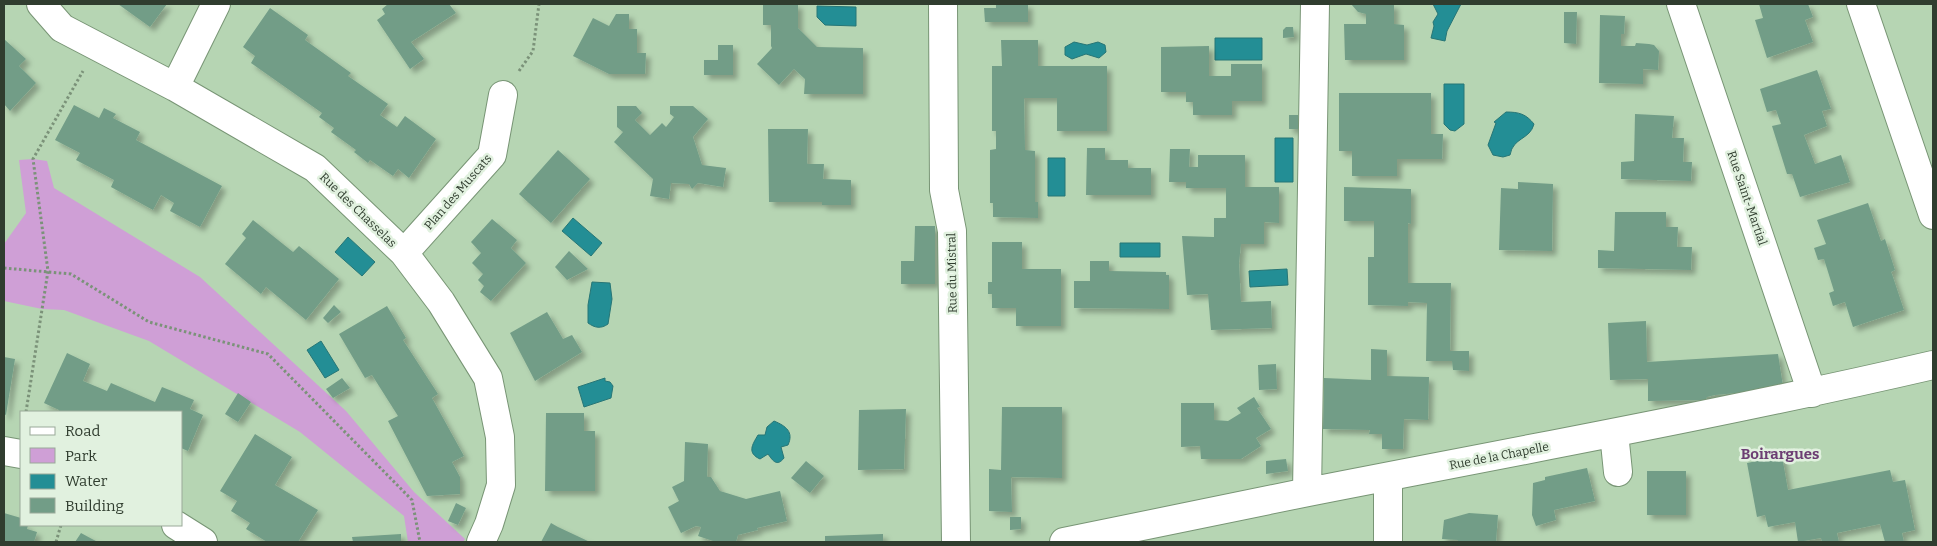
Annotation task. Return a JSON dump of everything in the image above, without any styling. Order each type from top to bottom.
[{"type":"street","name":"Rue des Chasselas","points":[[41,4],[62,28],[175,87],[315,168],[404,253],[441,302],[488,378],[500,437],[500,485],[489,524],[481,542]]},
{"type":"street","points":[[175,87],[216,4]]},
{"type":"street","name":"Rue du Mistral","points":[[943,4],[944,190],[952,232],[956,542]]},
{"type":"street","points":[[1307,492],[1314,4]]},
{"type":"street","name":"Rue Saint-Martial","points":[[1681,4],[1812,393]]},
{"type":"street","points":[[1861,4],[1933,215]]},
{"type":"street","name":"Plan des Muscats","points":[[404,253],[492,154],[503,95]]},
{"type":"street","name":"Rue de la Chapelle","points":[[1064,542],[1307,492],[1614,434],[1812,393],[1933,365]]},
{"type":"street","points":[[1614,434],[1618,472]]},
{"type":"street","points":[[4,451],[20,454]]},
{"type":"street","points":[[1388,477],[1388,542]]},
{"type":"street","points":[[178,526],[203,542]]},
{"type":"path","points":[[503,95],[533,51],[539,4]]},
{"type":"path","points":[[26,411],[48,271],[33,158],[97,46]]},
{"type":"path","points":[[4,268],[71,274],[149,322],[268,354],[412,500],[420,542]]},
{"type":"path","points":[[56,542],[61,526]]},
{"type":"green space","points":[[19,160],[47,161],[54,188],[200,277],[346,411],[414,492],[465,539],[463,542],[408,542],[404,516],[300,432],[149,341],[64,310],[42,309],[4,301],[4,244],[26,213]]},
{"type":"water","points":[[1433,4],[1461,4],[1447,31],[1445,41],[1431,38],[1433,22],[1438,14]]},
{"type":"water","points":[[817,6],[856,7],[856,26],[825,25],[817,17]]},
{"type":"water","points":[[1215,38],[1262,38],[1262,60],[1215,60]]},
{"type":"water","points":[[1074,42],[1087,45],[1098,42],[1105,45],[1106,52],[1099,58],[1086,54],[1072,59],[1065,55],[1065,47]]},
{"type":"water","points":[[1444,84],[1464,84],[1464,124],[1455,131],[1450,130],[1444,124]]},
{"type":"water","points":[[1506,112],[1522,114],[1534,124],[1529,133],[1514,145],[1510,155],[1503,157],[1493,155],[1488,145],[1496,123],[1494,122]]},
{"type":"water","points":[[1275,138],[1293,138],[1293,182],[1275,182]]},
{"type":"water","points":[[1048,158],[1065,158],[1065,196],[1048,196]]},
{"type":"water","points":[[573,218],[602,243],[591,256],[562,231]]},
{"type":"water","points":[[348,237],[375,262],[362,276],[335,252]]},
{"type":"water","points":[[1120,243],[1160,243],[1160,257],[1120,257]]},
{"type":"water","points":[[1287,269],[1288,285],[1250,287],[1249,271]]},
{"type":"water","points":[[592,282],[610,283],[612,299],[608,324],[605,326],[596,327],[588,323],[588,305]]},
{"type":"water","points":[[321,341],[339,370],[325,378],[307,350]]},
{"type":"water","points":[[605,378],[605,381],[610,382],[613,386],[611,398],[584,407],[578,387]]},
{"type":"water","points":[[774,421],[785,427],[790,436],[788,445],[781,447],[784,458],[777,463],[768,454],[760,459],[752,451],[758,435],[765,435],[767,427]]},
{"type":"building","points":[[118,4],[167,4],[150,27]]},
{"type":"building","points":[[388,4],[449,4],[456,13],[411,42],[424,59],[410,69],[377,20],[385,14],[382,9]]},
{"type":"building","points":[[763,4],[798,4],[798,28],[817,47],[863,48],[863,94],[804,94],[805,79],[794,69],[779,85],[757,64],[772,48],[771,25],[763,25]]},
{"type":"building","points":[[996,4],[1028,4],[1028,22],[985,22],[984,8],[996,8]]},
{"type":"building","points":[[1351,4],[1394,4],[1394,24],[1404,25],[1404,60],[1345,60],[1344,24],[1366,24],[1366,14],[1358,12]]},
{"type":"building","points":[[1759,4],[1808,4],[1813,17],[1805,20],[1813,42],[1767,58],[1755,20],[1763,18]]},
{"type":"building","points":[[270,8],[308,35],[305,40],[351,73],[348,76],[388,104],[380,115],[397,127],[405,116],[436,139],[409,178],[398,169],[393,176],[370,160],[368,163],[354,152],[356,150],[331,132],[334,128],[319,117],[322,113],[251,63],[255,56],[243,47]]},
{"type":"building","points":[[1564,12],[1577,12],[1576,44],[1564,43]]},
{"type":"building","points":[[616,14],[629,14],[629,29],[637,29],[637,53],[646,53],[645,74],[609,74],[573,56],[593,18],[609,26]]},
{"type":"building","points":[[1600,15],[1625,16],[1624,34],[1621,34],[1621,46],[1635,46],[1636,43],[1649,44],[1654,45],[1659,51],[1658,70],[1643,69],[1643,84],[1599,83]]},
{"type":"building","points":[[1286,27],[1293,27],[1294,37],[1283,38],[1283,30]]},
{"type":"building","points":[[4,39],[26,59],[19,66],[36,83],[10,111],[4,104]]},
{"type":"building","points":[[1001,40],[1038,40],[1038,66],[1107,66],[1107,131],[1057,131],[1057,98],[1024,98],[1025,150],[1035,151],[1035,202],[1038,202],[1038,218],[993,217],[993,203],[990,203],[990,150],[996,149],[996,131],[992,131],[992,66],[1002,66]]},
{"type":"building","points":[[718,45],[733,45],[733,75],[704,75],[704,60],[718,60]]},
{"type":"building","points":[[1209,46],[1209,76],[1231,76],[1231,64],[1262,64],[1262,101],[1232,101],[1232,115],[1193,115],[1193,102],[1186,102],[1186,92],[1161,92],[1161,47]]},
{"type":"building","points":[[1817,70],[1831,109],[1822,111],[1827,126],[1804,135],[1815,164],[1841,155],[1850,182],[1800,197],[1792,174],[1787,174],[1772,126],[1781,124],[1776,110],[1767,112],[1760,89]]},
{"type":"building","points":[[1339,93],[1431,93],[1431,134],[1443,134],[1442,159],[1397,159],[1397,176],[1352,176],[1352,151],[1339,151]]},
{"type":"building","points":[[74,105],[99,118],[104,108],[116,114],[113,118],[140,132],[136,140],[222,186],[200,227],[170,211],[174,203],[161,195],[153,210],[111,187],[114,180],[76,160],[80,153],[55,140]]},
{"type":"building","points":[[617,106],[636,106],[642,113],[635,120],[650,135],[662,123],[666,127],[674,117],[670,114],[670,106],[693,106],[708,119],[693,137],[702,165],[726,168],[723,187],[698,183],[692,189],[689,184],[671,183],[669,199],[650,196],[653,179],[614,142],[623,132],[617,127]]},
{"type":"building","points":[[1635,114],[1674,116],[1672,138],[1684,138],[1683,162],[1692,162],[1691,181],[1621,179],[1621,162],[1634,161]]},
{"type":"building","points":[[1289,115],[1298,115],[1298,129],[1289,129]]},
{"type":"building","points":[[768,129],[808,129],[807,164],[824,164],[823,179],[851,180],[851,205],[822,205],[822,202],[769,202]]},
{"type":"building","points":[[1087,148],[1105,148],[1105,160],[1128,160],[1128,168],[1151,168],[1151,195],[1086,195]]},
{"type":"building","points":[[1170,149],[1190,149],[1189,167],[1198,167],[1198,155],[1245,155],[1245,187],[1279,187],[1279,223],[1264,222],[1264,244],[1241,244],[1239,263],[1241,302],[1271,301],[1272,328],[1211,330],[1208,294],[1187,295],[1182,236],[1214,237],[1214,218],[1226,218],[1226,188],[1186,188],[1186,182],[1169,182]]},
{"type":"building","points":[[558,150],[590,179],[551,223],[519,194]]},
{"type":"building","points":[[1518,182],[1553,184],[1552,251],[1499,250],[1501,188],[1518,189]]},
{"type":"building","points":[[1344,187],[1411,189],[1411,224],[1408,223],[1408,283],[1451,283],[1450,351],[1469,351],[1469,371],[1453,370],[1452,361],[1426,361],[1427,303],[1408,302],[1408,306],[1368,305],[1368,257],[1374,257],[1374,221],[1344,221]]},
{"type":"building","points":[[1868,203],[1881,241],[1885,239],[1895,270],[1891,272],[1904,310],[1853,327],[1845,302],[1833,306],[1829,293],[1834,291],[1824,259],[1818,260],[1814,248],[1826,244],[1817,220]]},
{"type":"building","points":[[1615,212],[1666,212],[1666,227],[1678,227],[1677,247],[1692,247],[1691,270],[1598,268],[1598,250],[1614,251]]},
{"type":"building","points":[[492,219],[517,240],[511,248],[526,263],[491,301],[480,292],[484,286],[478,280],[483,274],[472,263],[481,253],[471,242]]},
{"type":"building","points":[[253,220],[293,252],[299,246],[339,279],[306,320],[266,287],[261,294],[225,264],[246,238],[242,234]]},
{"type":"building","points":[[915,226],[935,226],[935,284],[901,284],[901,261],[914,261]]},
{"type":"building","points":[[992,242],[1022,242],[1022,269],[1061,269],[1061,326],[1016,326],[1016,308],[992,308],[992,294],[988,294],[988,282],[992,282]]},
{"type":"building","points":[[569,251],[588,269],[567,280],[555,267]]},
{"type":"building","points":[[1090,261],[1109,261],[1109,271],[1166,272],[1166,275],[1169,275],[1169,309],[1074,308],[1074,281],[1090,281]]},
{"type":"building","points":[[334,305],[341,312],[328,323],[323,318]]},
{"type":"building","points":[[387,306],[406,338],[403,340],[438,394],[432,398],[464,456],[452,462],[460,477],[460,494],[427,496],[388,421],[398,416],[372,375],[365,378],[339,334]]},
{"type":"building","points":[[547,312],[563,339],[572,335],[582,352],[535,381],[510,333]]},
{"type":"building","points":[[1646,321],[1647,362],[1778,354],[1783,386],[1715,395],[1707,397],[1706,400],[1648,401],[1648,379],[1610,380],[1608,323]]},
{"type":"building","points":[[1371,349],[1387,350],[1387,376],[1429,377],[1428,420],[1404,419],[1403,449],[1382,449],[1382,434],[1369,434],[1370,430],[1323,429],[1324,378],[1371,380]]},
{"type":"building","points":[[67,353],[90,364],[83,381],[107,391],[111,383],[155,402],[162,387],[194,400],[190,409],[203,415],[188,451],[182,448],[182,411],[59,411],[44,403]]},
{"type":"building","points":[[4,357],[15,359],[6,415],[4,414]]},
{"type":"building","points":[[1276,364],[1277,389],[1259,390],[1258,365]]},
{"type":"building","points":[[342,378],[350,388],[333,398],[326,389]]},
{"type":"building","points":[[238,393],[251,402],[238,422],[225,414]]},
{"type":"building","points":[[1254,397],[1260,407],[1257,408],[1271,429],[1256,438],[1261,446],[1241,459],[1201,459],[1200,446],[1181,447],[1181,403],[1214,403],[1214,420],[1228,421],[1241,413],[1237,408]]},
{"type":"building","points":[[1002,407],[1062,407],[1062,478],[1011,477],[1012,512],[989,511],[989,469],[1001,470]]},
{"type":"building","points":[[906,409],[904,469],[858,470],[859,410]]},
{"type":"building","points":[[546,413],[584,413],[584,431],[595,431],[595,491],[545,491]]},
{"type":"building","points":[[255,434],[292,457],[275,485],[318,510],[298,542],[267,542],[246,529],[250,523],[231,511],[237,501],[220,491]]},
{"type":"building","points":[[685,442],[708,444],[707,477],[711,477],[720,491],[746,499],[780,491],[787,521],[757,528],[758,530],[738,535],[736,542],[716,542],[698,536],[701,527],[696,526],[681,533],[668,507],[679,501],[672,487],[684,481]]},
{"type":"building","points":[[1782,456],[1788,490],[1890,470],[1893,482],[1905,480],[1915,530],[1902,533],[1904,542],[1885,542],[1880,524],[1837,533],[1839,542],[1822,542],[1821,538],[1798,542],[1795,522],[1768,527],[1765,515],[1757,517],[1747,463]]},
{"type":"building","points":[[1286,459],[1288,471],[1266,474],[1266,461]]},
{"type":"building","points":[[806,461],[824,476],[810,493],[791,478]]},
{"type":"building","points":[[1587,468],[1595,501],[1554,510],[1556,520],[1536,526],[1532,515],[1533,483],[1545,480],[1545,477]]},
{"type":"building","points":[[1647,471],[1686,471],[1686,515],[1647,515]]},
{"type":"building","points":[[456,503],[466,508],[458,525],[448,521]]},
{"type":"building","points":[[4,513],[20,518],[20,526],[28,526],[27,529],[37,532],[34,542],[4,542]]},
{"type":"building","points":[[1469,513],[1498,515],[1496,542],[1458,542],[1458,540],[1442,539],[1444,520]]},
{"type":"building","points":[[1010,517],[1021,517],[1021,529],[1010,530]]},
{"type":"building","points":[[551,523],[558,527],[590,542],[541,542]]},
{"type":"building","points":[[81,533],[92,539],[98,542],[75,542]]},
{"type":"building","points":[[401,534],[401,542],[353,542],[352,537]]},
{"type":"building","points":[[883,534],[883,542],[825,542],[825,536]]},
{"type":"district","name":"Boirargues","points":[[1780,454]]}]
